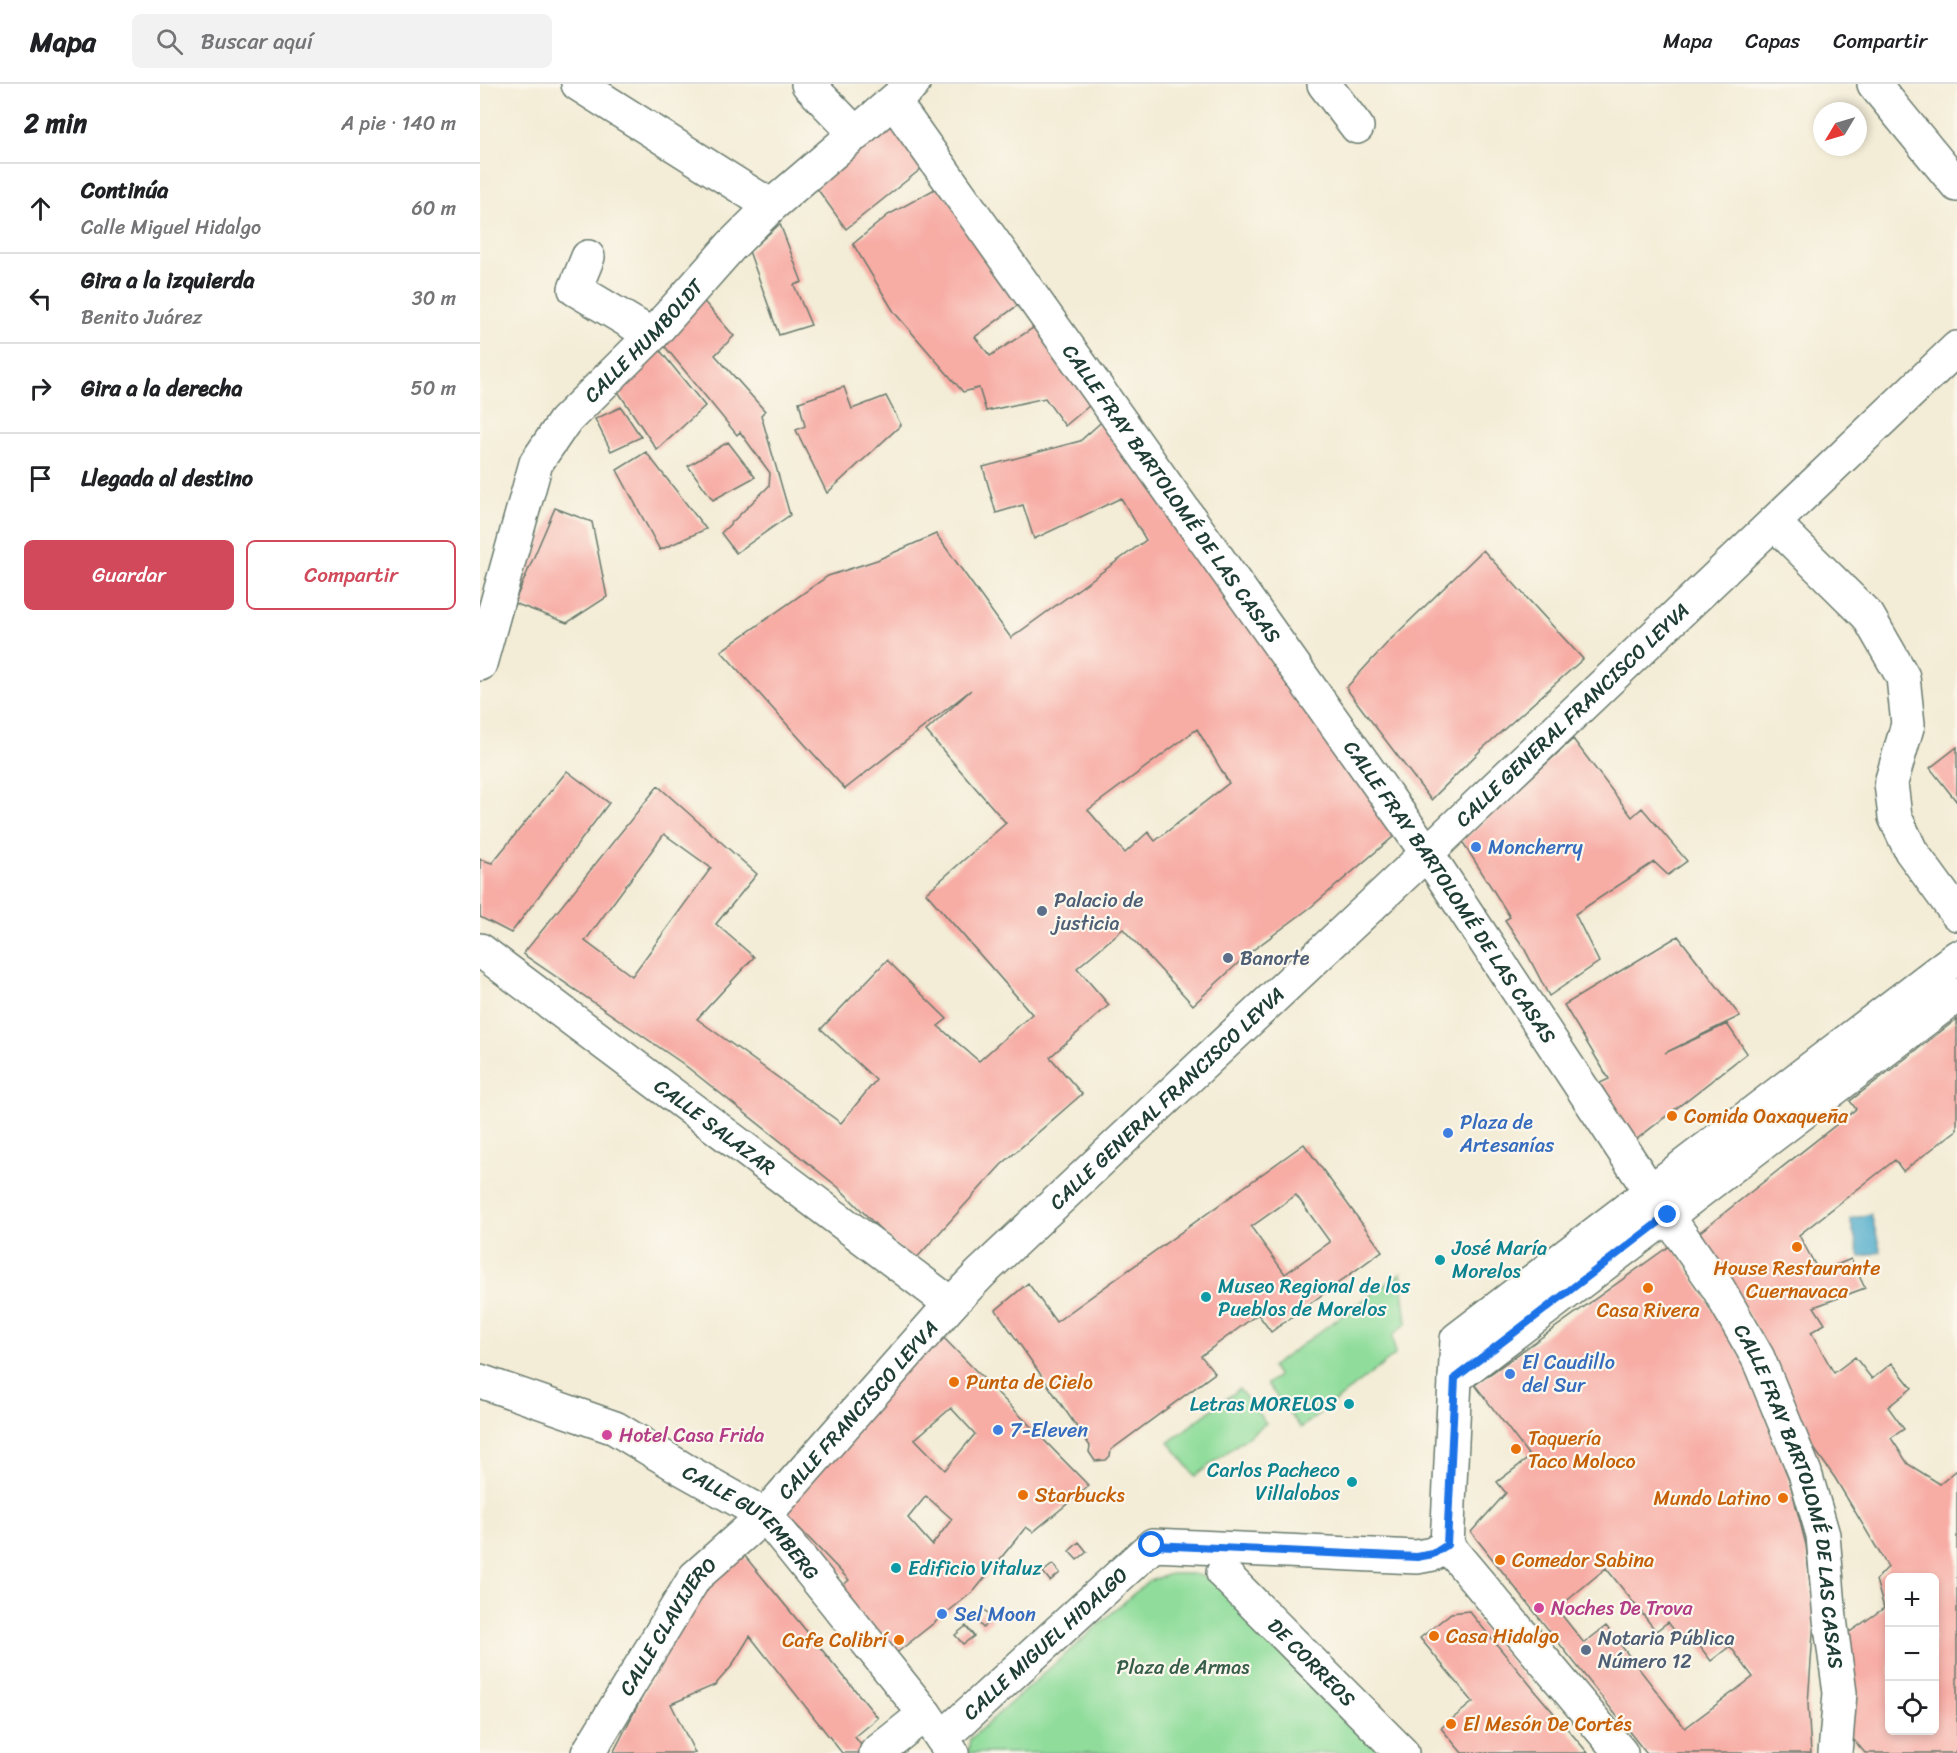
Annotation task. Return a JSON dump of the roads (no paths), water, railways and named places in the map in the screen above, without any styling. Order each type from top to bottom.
[{"type":"street","points":[[578,84],[771,206]]},
{"type":"street","points":[[808,84],[856,134]]},
{"type":"street","points":[[1324,84],[1357,128]]},
{"type":"street","points":[[1874,84],[1957,185]]},
{"type":"street","name":"CALLE HUMBOLDT","points":[[480,664],[536,463],[564,422],[652,335],[731,246],[771,206],[903,93]]},
{"type":"street","name":"CALLE FRAY BARTOLOMÉ DE LAS CASAS","points":[[903,93],[1427,852],[1659,1203],[1718,1288],[1758,1358],[1805,1473],[1823,1535],[1830,1619],[1840,1693],[1835,1753]]},
{"type":"street","points":[[588,257],[575,289],[652,335]]},
{"type":"street","name":"CALLE GENERAL FRANCISCO LEYVA","points":[[951,1305],[981,1273],[1957,348]]},
{"type":"street","points":[[1774,523],[1868,616],[1903,677],[1908,724],[1891,783],[1894,817],[1911,851],[1957,914]]},
{"type":"street","name":"CALLE SALAZAR","points":[[480,950],[951,1305]]},
{"type":"street","points":[[1455,1378],[1659,1203],[1957,957]]},
{"type":"street","points":[[1621,1753],[1447,1545],[1457,1339],[1659,1203],[1957,995]]},
{"type":"street","name":"CALLE FRANCISCO LEYVA","points":[[765,1515],[951,1305]]},
{"type":"street","name":"CALLE GUTEMBERG","points":[[480,1381],[615,1428],[765,1515],[940,1735]]},
{"type":"street","name":"CALLE CLAVIJERO","points":[[588,1753],[695,1577],[765,1515]]},
{"type":"street","name":"CALLE MIGUEL HIDALGO","points":[[876,1753],[940,1735],[1152,1545],[1417,1557],[1433,1554],[1447,1545]]},
{"type":"street","name":"DE CORREOS","points":[[1222,1573],[1402,1753]]},
{"type":"water","points":[[1871,1214],[1881,1252],[1860,1257],[1850,1219]]},
{"type":"place","name":"Moncherry","points":[[1476,847]]},
{"type":"place","name":"Palacio de justicia","points":[[1042,911]]},
{"type":"place","name":"Banorte","points":[[1228,958]]},
{"type":"place","name":"Comida Oaxaqueña","points":[[1672,1116]]},
{"type":"place","name":"Plaza de Artesanías","points":[[1448,1133]]},
{"type":"place","name":"House Restaurante Cuernavaca","points":[[1797,1247]]},
{"type":"place","name":"José María Morelos","points":[[1440,1260]]},
{"type":"place","name":"Casa Rivera","points":[[1648,1288]]},
{"type":"place","name":"Museo Regional de los Pueblos de Morelos","points":[[1206,1297]]},
{"type":"place","name":"El Caudillo del Sur","points":[[1510,1374]]},
{"type":"place","name":"Punta de Cielo","points":[[954,1382]]},
{"type":"place","name":"Letras MORELOS","points":[[1349,1404]]},
{"type":"place","name":"7-Eleven","points":[[998,1430]]},
{"type":"place","name":"Hotel Casa Frida","points":[[607,1435]]},
{"type":"place","name":"Taquería Taco Moloco","points":[[1516,1449]]},
{"type":"place","name":"Carlos Pacheco Villalobos","points":[[1352,1482]]},
{"type":"place","name":"Starbucks","points":[[1023,1495]]},
{"type":"place","name":"Mundo Latino","points":[[1783,1498]]},
{"type":"place","name":"Comedor Sabina","points":[[1500,1560]]},
{"type":"place","name":"Edificio Vitaluz","points":[[896,1568]]},
{"type":"place","name":"Noches De Trova","points":[[1539,1608]]},
{"type":"place","name":"Sel Moon","points":[[942,1614]]},
{"type":"place","name":"Casa Hidalgo","points":[[1434,1636]]},
{"type":"place","name":"Cafe Colibrí","points":[[899,1640]]},
{"type":"place","name":"Notaria Pública Número 12","points":[[1586,1650]]},
{"type":"place","name":"El Mesón De Cortés","points":[[1451,1724]]},
{"type":"park label","name":"Plaza de Armas","points":[[1183,1667]]}]
